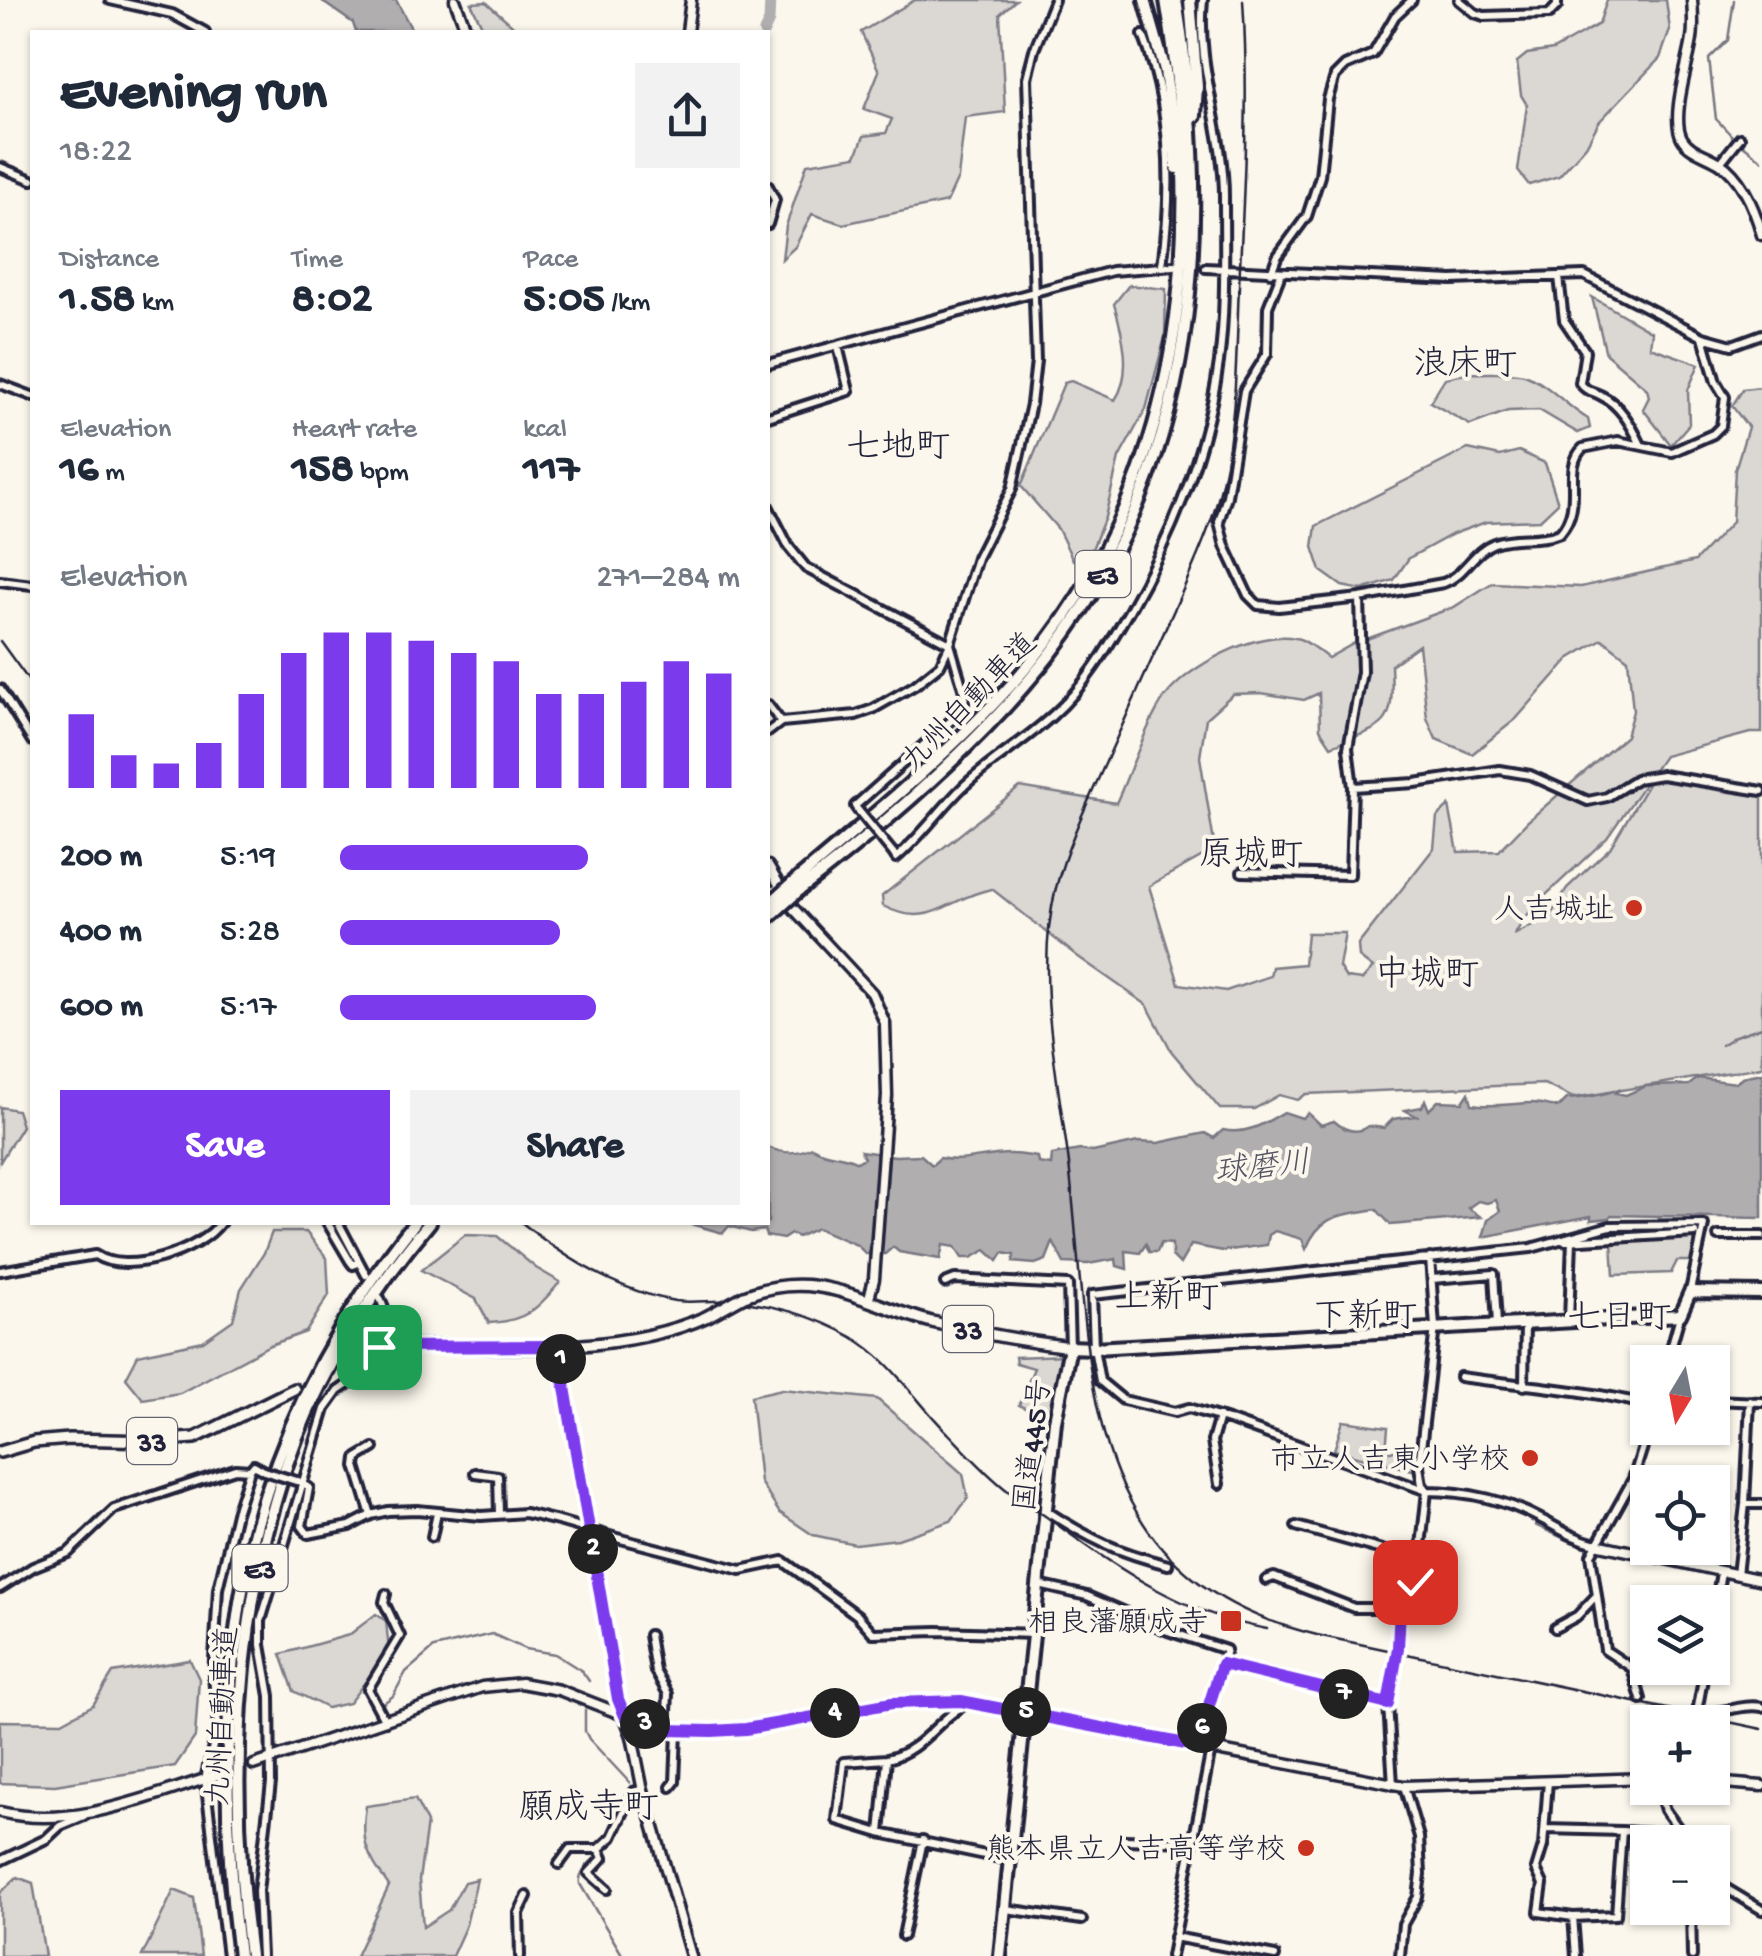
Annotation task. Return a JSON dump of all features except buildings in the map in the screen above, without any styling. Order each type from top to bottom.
[{"type":"highway","points":[[1145,0],[1165,70],[1184,234]]},
{"type":"highway","name":"九州自動車道","points":[[770,916],[795,888],[974,724],[1043,647],[1082,590],[1120,521],[1149,449],[1176,331],[1184,234],[1179,102],[1166,0]]},
{"type":"highway","name":"九州自動車道","points":[[770,904],[848,853],[982,730],[1061,640],[1111,560],[1158,451],[1180,370],[1190,294],[1194,233],[1192,147],[1176,0]]},
{"type":"highway","points":[[1190,0],[1197,87],[1192,147]]},
{"type":"highway","name":"九州自動車道","points":[[239,1956],[231,1863],[230,1745],[236,1638],[254,1533],[277,1462],[325,1356],[372,1279],[414,1225]]},
{"type":"highway","name":"九州自動車道","points":[[250,1956],[240,1805],[243,1683],[266,1537],[287,1464],[334,1359],[380,1286],[428,1225]]},
{"type":"highway","points":[[1680,1315],[1690,1292],[1762,1293]]},
{"type":"highway","name":"国道445号","points":[[1000,1956],[1055,1421],[1070,1347],[1680,1315]]},
{"type":"main road","name":"33","points":[[353,1358],[379,1347],[398,1345],[558,1346],[664,1334],[762,1289],[794,1285],[829,1287],[933,1322],[1010,1340],[1070,1347]]},
{"type":"main road","name":"33","points":[[0,1452],[34,1442],[68,1439],[195,1438],[294,1389]]},
{"type":"street","points":[[110,0],[172,14],[201,30]]},
{"type":"street","points":[[455,0],[466,30]]},
{"type":"street","points":[[687,30],[692,0]]},
{"type":"street","points":[[770,730],[781,722],[873,710],[934,672],[950,644],[977,558],[1012,489],[1035,376],[1028,78],[1034,50],[1054,0]]},
{"type":"street","points":[[770,510],[789,547],[806,568],[950,644],[965,694],[963,710],[855,806],[896,858],[994,760],[1054,715],[1109,645],[1139,593],[1185,496],[1211,407],[1220,346],[1224,181],[1204,56],[1203,0]]},
{"type":"street","points":[[1271,273],[1277,257],[1307,216],[1320,176],[1328,100],[1335,76],[1346,66],[1373,54],[1395,16],[1412,0]]},
{"type":"street","points":[[1460,0],[1484,16],[1549,14],[1557,0]]},
{"type":"street","points":[[1692,0],[1692,36],[1679,131],[1689,146],[1720,162],[1740,184],[1758,210],[1762,235]]},
{"type":"street","points":[[1143,36],[1162,110],[1171,178],[1162,266]]},
{"type":"street","points":[[1720,162],[1740,138]]},
{"type":"street","points":[[0,168],[30,179]]},
{"type":"street","points":[[770,191],[774,200],[770,216]]},
{"type":"street","points":[[770,363],[1112,271],[1174,266]]},
{"type":"street","points":[[1206,268],[1452,280],[1584,275],[1703,337],[1732,345],[1762,334]]},
{"type":"street","points":[[1281,274],[1268,307],[1267,354],[1244,391],[1219,522],[1224,546],[1248,596],[1258,605],[1280,607],[1360,598],[1450,581],[1493,543],[1560,534],[1572,517],[1578,452],[1608,440],[1672,452],[1713,434],[1721,426],[1725,397],[1716,382],[1703,337]]},
{"type":"street","points":[[1558,277],[1564,320],[1585,351],[1580,383],[1586,391],[1600,394],[1613,404],[1630,423],[1642,446]]},
{"type":"street","points":[[770,416],[849,391],[838,346]]},
{"type":"street","points":[[0,384],[30,395]]},
{"type":"street","points":[[0,580],[30,585]]},
{"type":"street","points":[[1242,872],[1350,875],[1353,787],[1348,748],[1362,672],[1360,598]]},
{"type":"street","points":[[0,689],[30,738]]},
{"type":"street","points":[[770,707],[781,722]]},
{"type":"street","points":[[1353,787],[1415,784],[1500,770],[1530,775],[1588,801],[1607,797],[1636,779],[1662,775],[1762,791]]},
{"type":"street","points":[[770,870],[811,930],[872,993],[885,1023],[886,1096],[874,1279],[869,1298]]},
{"type":"street","points":[[770,894],[779,886]]},
{"type":"street","points":[[0,1271],[95,1255],[107,1263],[128,1264],[191,1248],[218,1225]]},
{"type":"street","points":[[329,1225],[350,1262],[358,1263]]},
{"type":"street","points":[[339,1225],[366,1275]]},
{"type":"street","points":[[1690,1292],[1704,1225],[1610,1226],[1532,1248],[1092,1295],[1094,1348],[1100,1382],[1123,1400],[1175,1412],[1189,1408],[1428,1491],[1476,1495],[1596,1544],[1762,1580]]},
{"type":"street","points":[[1548,1242],[1695,1233]]},
{"type":"street","points":[[1718,1236],[1762,1236]]},
{"type":"street","points":[[1570,1320],[1572,1240]]},
{"type":"street","points":[[1428,1491],[1422,1485],[1419,1466],[1435,1327],[1430,1258]]},
{"type":"street","points":[[1432,1280],[1494,1274],[1497,1324]]},
{"type":"street","points":[[945,1283],[955,1279],[1068,1285],[1070,1347]]},
{"type":"street","points":[[380,1298],[398,1345]]},
{"type":"street","points":[[1672,1345],[1680,1315]]},
{"type":"street","points":[[1524,1386],[1525,1322]]},
{"type":"street","points":[[558,1346],[618,1699],[691,1956]]},
{"type":"street","points":[[261,1956],[258,1892],[271,1782],[270,1696],[261,1645],[262,1621],[299,1481],[325,1409],[338,1391],[375,1366],[379,1347]]},
{"type":"street","points":[[1460,1376],[1592,1391],[1630,1400]]},
{"type":"street","points":[[1730,1401],[1762,1402]]},
{"type":"street","points":[[1737,1576],[1750,1402]]},
{"type":"street","points":[[1219,1417],[1212,1441],[1219,1484]]},
{"type":"street","points":[[1641,1699],[1632,1668],[1605,1650],[1591,1555],[1633,1479],[1643,1445]]},
{"type":"street","points":[[371,1515],[356,1466],[357,1458],[374,1448]]},
{"type":"street","points":[[226,1956],[205,1779],[218,1726],[212,1677],[218,1589],[236,1513],[254,1465],[309,1488],[302,1526],[308,1534],[350,1526],[371,1515],[417,1510],[481,1516],[525,1513],[741,1570],[783,1561],[874,1633],[1034,1634]]},
{"type":"street","points":[[0,1588],[32,1568],[68,1553],[114,1509],[202,1478],[234,1469],[250,1470]]},
{"type":"street","points":[[475,1472],[498,1476],[500,1514]]},
{"type":"street","points":[[1394,1785],[1388,1704],[1400,1608],[1418,1574],[1428,1491]]},
{"type":"street","points":[[1745,1504],[1762,1504]]},
{"type":"street","points":[[1047,1511],[1091,1540],[1168,1566]]},
{"type":"street","points":[[432,1536],[436,1513]]},
{"type":"street","points":[[1296,1526],[1396,1554],[1421,1551]]},
{"type":"street","points":[[1719,1585],[1721,1573]]},
{"type":"street","points":[[1266,1580],[1274,1578],[1354,1608],[1400,1608]]},
{"type":"street","points":[[1039,1585],[1087,1596],[1168,1631],[1226,1650],[1196,1746]]},
{"type":"street","points":[[385,1720],[368,1689],[400,1636],[384,1602],[386,1594]]},
{"type":"street","points":[[1555,1628],[1577,1616],[1596,1597]]},
{"type":"street","points":[[650,1635],[655,1671],[668,1694],[666,1730]]},
{"type":"street","points":[[1222,1664],[1388,1704]]},
{"type":"street","points":[[254,1765],[482,1688],[522,1684],[560,1690],[678,1732],[746,1729],[892,1703],[961,1701],[1394,1785],[1630,1778]]},
{"type":"street","points":[[961,1701],[961,1706],[942,1716],[935,1731],[904,1755],[844,1762],[837,1820],[1009,1860]]},
{"type":"street","points":[[1730,1707],[1762,1707]]},
{"type":"street","points":[[671,1786],[675,1782],[678,1732]]},
{"type":"street","points":[[1172,1956],[1212,1749]]},
{"type":"street","points":[[880,1832],[887,1759]]},
{"type":"street","points":[[0,1860],[46,1839],[60,1826],[95,1812],[218,1775]]},
{"type":"street","points":[[1548,1780],[1545,1829],[1536,1869],[1544,1884],[1539,1912],[1573,1917],[1616,1916],[1622,1831]]},
{"type":"street","points":[[1730,1783],[1762,1786]]},
{"type":"street","points":[[1400,1956],[1403,1924],[1418,1898],[1421,1874],[1419,1837],[1404,1786]]},
{"type":"street","points":[[560,1864],[570,1849],[598,1850],[612,1838],[633,1792],[643,1789]]},
{"type":"street","points":[[0,1812],[44,1817],[95,1812]]},
{"type":"street","points":[[1545,1829],[1630,1832]]},
{"type":"street","points":[[903,1936],[922,1840]]},
{"type":"street","points":[[1124,1840],[1192,1842]]},
{"type":"street","points":[[598,1850],[603,1858],[588,1874],[607,1889]]},
{"type":"street","points":[[1730,1891],[1762,1910]]},
{"type":"street","points":[[520,1956],[519,1912],[527,1896]]},
{"type":"street","points":[[1004,1908],[1082,1920]]},
{"type":"street","points":[[1573,1917],[1576,1956]]},
{"type":"street","points":[[1691,1925],[1692,1956]]},
{"type":"street","points":[[1174,1938],[1272,1956]]},
{"type":"shaded area","points":[[915,0],[1016,0],[1000,14],[1005,112],[965,117],[958,178],[947,202],[843,224],[812,214],[795,247],[782,259],[786,226],[807,164],[856,156],[864,136],[886,133],[892,119],[864,109],[879,71],[861,32]]},
{"type":"shaded area","points":[[1607,0],[1666,0],[1670,30],[1660,58],[1599,122],[1586,146],[1559,176],[1529,185],[1518,171],[1527,105],[1521,95],[1517,62],[1527,54],[1553,50],[1599,24]]},
{"type":"shaded area","points":[[486,2],[518,30],[484,30],[471,3]]},
{"type":"shaded area","points":[[1129,285],[1166,289],[1165,337],[1146,409],[1119,458],[1105,517],[1090,554],[1073,560],[1058,529],[1021,486],[1064,383],[1071,381],[1115,400],[1125,366],[1114,304]]},
{"type":"shaded area","points":[[1592,297],[1652,332],[1650,347],[1699,364],[1688,390],[1689,424],[1671,445],[1643,409],[1649,397],[1647,389],[1606,354]]},
{"type":"shaded area","points":[[1470,373],[1527,376],[1588,419],[1590,428],[1578,433],[1539,410],[1508,411],[1470,425],[1430,402],[1445,378]]},
{"type":"shaded area","points":[[1762,387],[1762,733],[1664,756],[1607,838],[1533,907],[1514,935],[1550,916],[1567,888],[1610,848],[1651,779],[1676,779],[1762,793],[1762,1067],[1573,1098],[1544,1084],[1306,1094],[1298,1100],[1279,1095],[1254,1109],[1220,1109],[1172,1052],[1147,1005],[992,889],[927,914],[900,913],[883,906],[882,896],[1020,787],[1116,803],[1145,733],[1165,697],[1190,674],[1224,653],[1261,639],[1279,637],[1304,641],[1328,658],[1353,644],[1454,607],[1492,583],[1581,587],[1695,561],[1732,522],[1735,470],[1748,427],[1732,406],[1743,389]],"holes":[[[1602,639],[1628,659],[1633,711],[1626,736],[1499,851],[1458,852],[1449,806],[1437,817],[1434,848],[1358,945],[1359,957],[1373,968],[1362,980],[1346,978],[1339,967],[1345,933],[1307,933],[1304,964],[1272,967],[1270,976],[1226,991],[1179,984],[1149,886],[1215,849],[1200,757],[1206,718],[1233,694],[1261,693],[1304,700],[1319,693],[1320,729],[1331,746],[1384,721],[1391,702],[1391,665],[1419,645],[1427,718],[1436,739],[1472,754],[1516,719],[1569,659]]]},
{"type":"shaded area","points":[[1468,449],[1500,456],[1519,451],[1545,463],[1558,503],[1540,520],[1486,522],[1453,534],[1409,558],[1394,580],[1362,590],[1342,586],[1321,571],[1313,547],[1316,526]]},
{"type":"shaded area","points":[[0,1107],[17,1110],[22,1126],[0,1162]]},
{"type":"shaded area","points":[[272,1232],[306,1232],[327,1258],[329,1295],[306,1332],[270,1345],[180,1393],[143,1399],[126,1378],[138,1355],[203,1341],[233,1320],[241,1289],[264,1253]]},
{"type":"shaded area","points":[[465,1235],[497,1236],[560,1282],[529,1312],[512,1320],[489,1323],[476,1299],[421,1270]]},
{"type":"shaded area","points":[[1697,1236],[1692,1261],[1677,1261],[1671,1273],[1614,1275],[1612,1242]]},
{"type":"shaded area","points":[[1066,1355],[1053,1416],[1019,1405],[1034,1368],[1016,1363],[1015,1357]]},
{"type":"shaded area","points":[[782,1389],[877,1399],[963,1474],[968,1498],[951,1521],[898,1539],[855,1544],[813,1535],[779,1512],[760,1482],[751,1396]]},
{"type":"shaded area","points":[[1343,1421],[1388,1427],[1386,1451],[1417,1451],[1416,1471],[1334,1450]]},
{"type":"shaded area","points":[[376,1614],[386,1621],[389,1651],[349,1703],[327,1708],[294,1691],[281,1654],[349,1635]]},
{"type":"shaded area","points":[[190,1660],[199,1679],[195,1737],[175,1766],[55,1785],[0,1783],[0,1721],[62,1722],[93,1705],[113,1673]]},
{"type":"shaded area","points":[[415,1799],[427,1823],[419,1880],[423,1927],[449,1910],[464,1882],[477,1879],[466,1925],[452,1956],[356,1956],[389,1886],[367,1849],[366,1806]]},
{"type":"shaded area","points":[[17,1877],[33,1883],[45,1956],[0,1956],[0,1893]]},
{"type":"shaded area","points":[[174,1890],[194,1898],[201,1956],[142,1956]]},
{"type":"water","points":[[320,0],[396,0],[412,30],[355,30],[353,23]]},
{"type":"water","name":"球磨川","points":[[1762,1073],[1762,1218],[1611,1215],[1591,1220],[1591,1216],[1483,1237],[1488,1220],[1500,1211],[1496,1200],[1478,1201],[1468,1208],[1481,1217],[1391,1225],[1376,1209],[1326,1222],[1306,1249],[1302,1239],[1275,1231],[1269,1235],[1267,1245],[1223,1251],[1191,1245],[1180,1264],[1172,1256],[1172,1244],[1161,1243],[1157,1252],[1149,1252],[1146,1244],[1140,1253],[1126,1251],[1127,1269],[1117,1266],[1116,1259],[1064,1263],[1053,1242],[1046,1260],[1035,1264],[1013,1262],[1014,1255],[1003,1253],[998,1261],[986,1250],[962,1258],[955,1247],[943,1245],[940,1259],[899,1252],[893,1247],[885,1254],[866,1254],[857,1245],[817,1228],[783,1239],[766,1236],[764,1230],[751,1232],[729,1226],[723,1233],[694,1225],[770,1225],[770,1148],[790,1152],[812,1147],[857,1162],[864,1158],[861,1151],[921,1155],[932,1165],[940,1158],[1012,1154],[1037,1157],[1038,1163],[1051,1165],[1052,1155],[1080,1150],[1093,1152],[1205,1133],[1214,1138],[1223,1130],[1248,1130],[1284,1112],[1302,1118],[1308,1113],[1321,1125],[1334,1121],[1355,1131],[1368,1126],[1384,1128],[1393,1119],[1416,1116],[1405,1110],[1422,1107],[1425,1100],[1429,1110],[1438,1101],[1463,1102],[1469,1093],[1472,1104],[1533,1103],[1559,1107],[1567,1099],[1620,1089],[1616,1093],[1626,1095],[1646,1086],[1689,1085],[1698,1078],[1736,1083],[1742,1077]]},
{"type":"waterway","points":[[765,30],[770,0]]},
{"type":"waterway","points":[[1734,0],[1728,40],[1709,59],[1716,119],[1762,160]]},
{"type":"waterway","points":[[1721,1045],[1762,1027]]},
{"type":"waterway","points":[[1535,1525],[1574,1543]]},
{"type":"waterway","points":[[381,1705],[393,1696],[406,1672],[434,1648],[492,1634],[525,1649],[555,1654],[582,1671],[589,1681]]},
{"type":"waterway","points":[[585,1710],[589,1739],[630,1783]]},
{"type":"waterway","points":[[602,1852],[616,1836]]},
{"type":"waterway","points":[[597,1856],[582,1872],[580,1884],[623,1956]]},
{"type":"tunnel","points":[[329,1370],[353,1358]]},
{"type":"railway","points":[[1243,0],[1245,143],[1236,360],[1231,434],[1222,483],[1210,525],[1072,840],[1050,921],[1050,1026],[1093,1385],[1110,1452],[1137,1513],[1178,1565],[1237,1606],[1317,1635],[1762,1729]]},
{"type":"railway","points":[[0,641],[30,682]]},
{"type":"railway","points":[[525,1225],[574,1261],[633,1290],[675,1301],[744,1302],[776,1308],[852,1337],[879,1357],[936,1421],[1013,1495],[1154,1588],[1208,1613],[1267,1629]]},
{"type":"place","name":"人吉城址","points":[[1634,908]]},
{"type":"place","name":"市立人吉東小学校","points":[[1530,1458]]},
{"type":"place","name":"相良藩願成寺","points":[[1231,1621]]},
{"type":"place","name":"熊本県立人吉高等学校","points":[[1306,1848]]},
{"type":"district","name":"浪床町","points":[[1465,362]]},
{"type":"district","name":"七地町","points":[[898,444]]},
{"type":"district","name":"原城町","points":[[1251,852]]},
{"type":"district","name":"中城町","points":[[1427,972]]},
{"type":"district","name":"上新町","points":[[1167,1295]]},
{"type":"district","name":"下新町","points":[[1365,1314]]},
{"type":"district","name":"七日町","points":[[1619,1315]]},
{"type":"district","name":"願成寺町","points":[[589,1805]]},
{"type":"route","points":[[379,1347],[558,1346],[618,1699],[625,1716],[657,1728],[680,1732],[746,1729],[892,1703],[961,1701],[1196,1746],[1222,1664],[1388,1704],[1400,1608],[1415,1582]]}]
